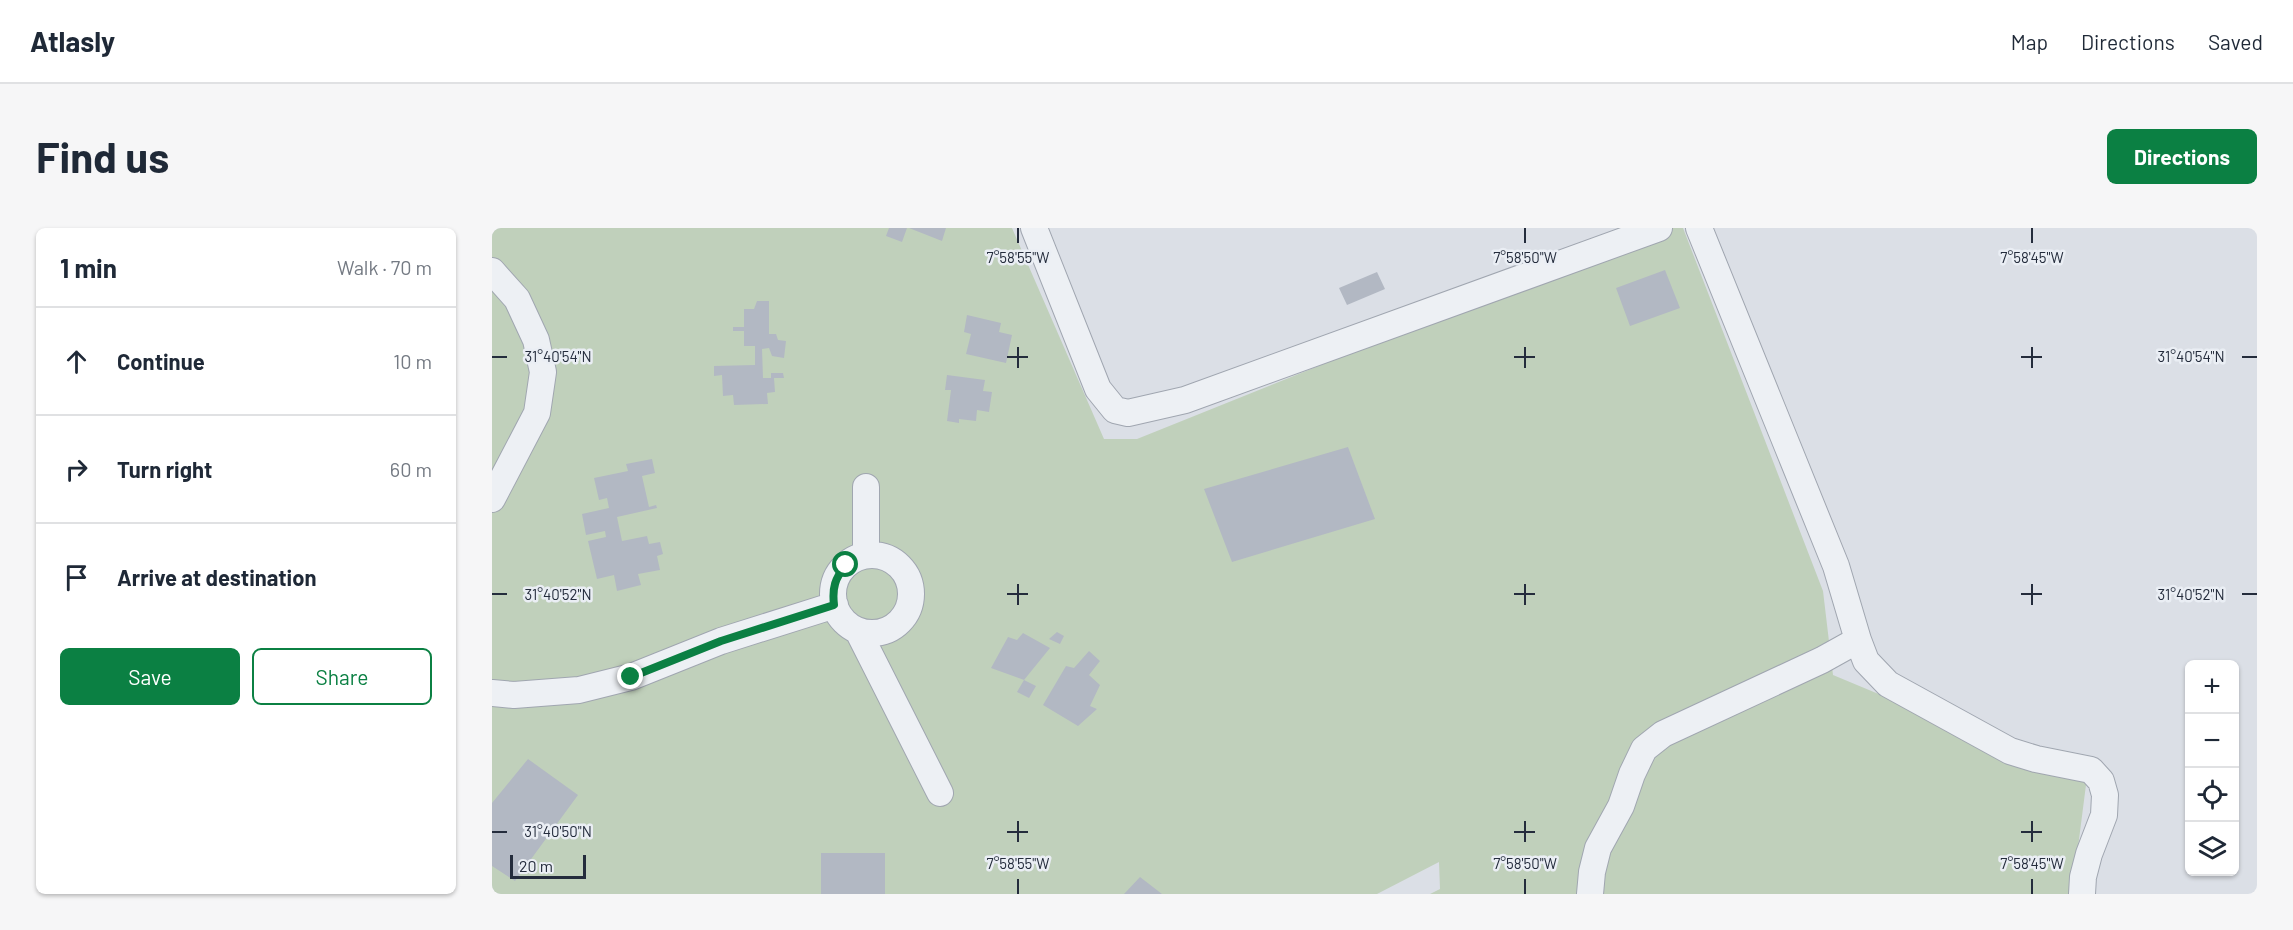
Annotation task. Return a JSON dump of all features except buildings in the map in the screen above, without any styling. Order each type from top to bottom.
[{"type":"street","points":[[1034,228],[1098,389],[1115,410],[1128,413],[1185,400],[1659,228]]},
{"type":"street","points":[[1699,228],[1836,566],[1866,661],[1888,684],[2010,751],[2036,759],[2091,770],[2101,781],[2105,795],[2104,815],[2089,854],[2082,894]]},
{"type":"street","points":[[492,271],[517,299],[536,340],[543,372],[537,413],[492,499]]},
{"type":"street","points":[[866,487],[866,555]]},
{"type":"street","points":[[866,555],[884,556],[900,565],[910,580],[912,598],[906,615],[893,628],[876,633],[858,631],[848,625],[834,605],[834,583],[839,573],[846,565],[866,555]]},
{"type":"street","points":[[492,693],[514,695],[579,690],[673,662],[721,641],[834,605]]},
{"type":"street","points":[[858,631],[940,793]]},
{"type":"street","points":[[1590,894],[1598,848],[1621,806],[1644,749],[1663,734],[1822,660],[1858,640]]},
{"type":"green space","points":[[492,228],[1012,228],[1104,439],[1137,439],[1662,228],[1683,228],[1823,591],[1833,675],[2001,745],[2087,777],[2072,894],[1430,894],[1440,889],[1439,862],[1377,894],[492,894]]},
{"type":"route","points":[[631,677],[721,641],[834,605],[834,583],[846,565]]}]
